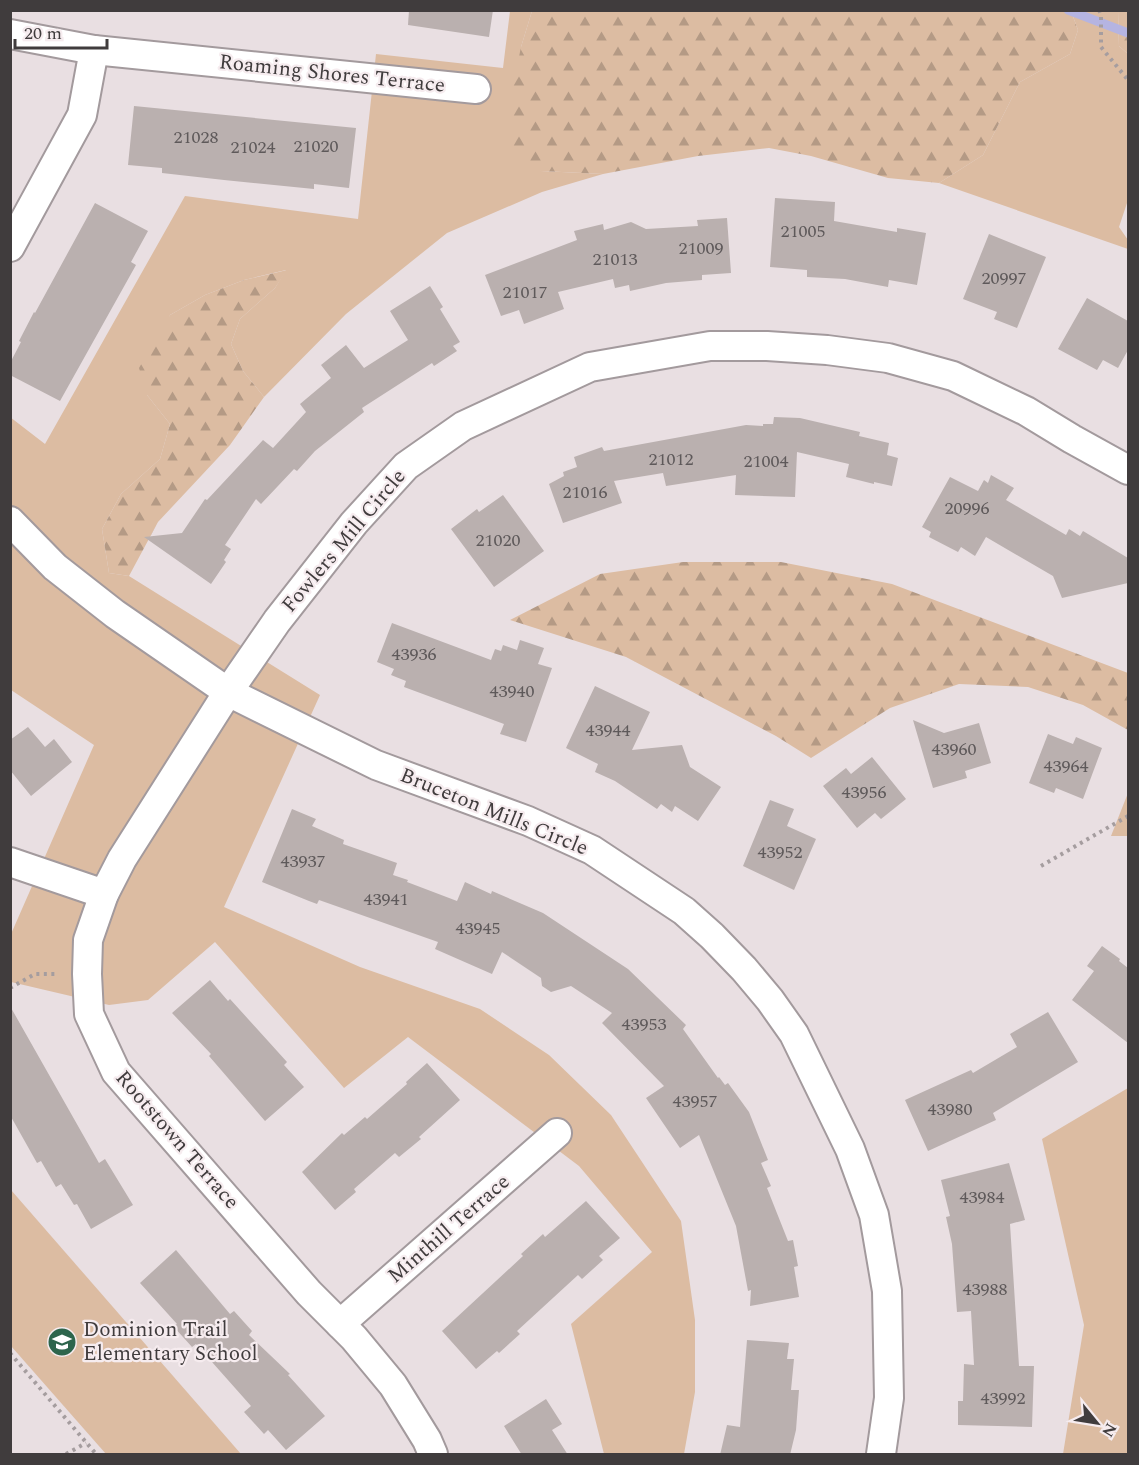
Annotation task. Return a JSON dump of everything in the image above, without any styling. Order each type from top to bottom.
[{"type":"street","name":"Roaming Shores Terrace","points":[[10,34],[94,50],[476,89]]},
{"type":"street","points":[[10,248],[82,115],[94,50]]},
{"type":"street","name":"Fowlers Mill Circle","points":[[228,693],[277,621],[354,523],[406,466],[463,426],[590,367],[710,346],[767,346],[827,350],[888,358],[953,376],[1026,411],[1128,470]]},
{"type":"street","name":"Bruceton Mills Circle","points":[[10,521],[55,567],[106,607],[228,693],[376,765],[528,821],[592,850],[684,911],[744,969],[794,1034],[850,1149],[874,1215],[887,1291],[889,1398],[881,1455]]},
{"type":"street","name":"Rootstown Terrace","points":[[228,693],[122,859],[104,894],[88,940],[89,1014],[116,1072],[309,1293],[354,1338],[393,1385],[427,1440],[433,1455]]},
{"type":"street","points":[[10,862],[104,894]]},
{"type":"street","name":"Minthill Terrace","points":[[340,1324],[557,1133]]},
{"type":"path","points":[[1100,13],[1101,47],[1128,80]]},
{"type":"path","points":[[1041,866],[1128,816]]},
{"type":"path","points":[[10,988],[35,974],[87,974]]},
{"type":"path","points":[[10,1353],[96,1455]]},
{"type":"path","points":[[66,1455],[86,1443]]},
{"type":"green space","points":[[510,11],[532,11],[521,47],[541,171],[603,174],[542,192],[447,233],[346,314],[264,397],[243,371],[231,344],[240,319],[275,288],[286,270],[244,280],[205,295],[170,315],[147,395],[170,424],[160,459],[121,494],[102,529],[109,573],[129,576],[320,695],[224,907],[360,967],[480,1009],[549,1055],[611,1115],[681,1221],[695,1320],[695,1392],[684,1454],[604,1454],[571,1324],[652,1252],[579,1166],[408,1037],[344,1088],[215,942],[148,1000],[109,1005],[11,982],[11,934],[94,745],[11,690],[10,417],[45,444],[185,196],[358,219],[376,54],[503,68]]},
{"type":"green space","points":[[532,11],[1071,11],[1078,30],[1070,54],[1020,82],[983,155],[939,183],[888,178],[811,156],[769,148],[698,156],[603,174],[541,171],[515,154],[506,120],[521,47]]},
{"type":"green space","points":[[1071,11],[1118,11],[1119,46],[1128,54],[1128,200],[1119,227],[1128,240],[1128,249],[939,183],[983,155],[1020,82],[1070,54],[1078,30]]},
{"type":"green space","points":[[1118,11],[1128,11],[1128,54],[1119,46]]},
{"type":"green space","points":[[287,270],[275,288],[240,319],[231,344],[243,371],[264,397],[230,445],[158,522],[129,576],[109,573],[102,529],[121,494],[160,459],[170,424],[147,395],[139,368],[170,315],[205,295],[244,280]]},
{"type":"green space","points":[[683,562],[781,562],[892,584],[1128,673],[1128,730],[1083,705],[1028,687],[959,684],[890,708],[811,758],[776,736],[626,657],[510,620],[600,574]]},
{"type":"green space","points":[[1128,793],[1128,836],[1111,836]]},
{"type":"green space","points":[[1128,1088],[1128,1454],[1063,1454],[1084,1325],[1042,1139]]},
{"type":"green space","name":"Dominion Trail Elementary School","points":[[10,1190],[241,1454],[106,1454],[11,1346]]},
{"type":"building","points":[[409,10],[493,10],[489,37],[408,25]]},
{"type":"building","points":[[134,106],[356,128],[349,188],[314,184],[314,189],[224,180],[162,173],[162,168],[128,165]]},
{"type":"building","points":[[775,198],[835,202],[834,221],[897,232],[897,228],[926,233],[917,285],[889,280],[888,287],[845,279],[807,277],[807,270],[770,267]]},
{"type":"building","points":[[95,203],[148,231],[131,262],[136,265],[60,401],[10,375],[10,363],[34,312]]},
{"type":"building","points":[[727,218],[731,273],[702,275],[702,280],[666,283],[630,291],[629,285],[615,288],[613,279],[558,292],[564,309],[524,324],[519,310],[501,316],[485,275],[577,240],[574,231],[603,224],[604,230],[631,222],[646,229],[698,226],[697,220]]},
{"type":"building","points":[[989,234],[1046,257],[1017,328],[994,319],[997,312],[963,299]]},
{"type":"building","points":[[430,286],[443,307],[440,309],[460,342],[453,346],[457,351],[434,366],[432,363],[362,408],[364,412],[315,451],[297,471],[294,469],[261,504],[256,499],[225,545],[231,549],[224,560],[226,562],[211,584],[144,537],[182,533],[205,499],[207,500],[263,440],[273,448],[306,412],[300,404],[331,378],[321,365],[346,345],[364,368],[408,340],[390,311]]},
{"type":"building","points":[[1087,298],[1128,321],[1128,350],[1118,368],[1103,360],[1097,370],[1058,349]]},
{"type":"building","points":[[774,417],[800,418],[860,432],[859,436],[889,443],[887,455],[898,458],[892,486],[846,477],[849,464],[797,452],[795,497],[735,495],[736,475],[666,486],[663,473],[614,481],[622,503],[563,523],[549,484],[564,476],[563,472],[577,467],[574,457],[602,447],[604,451],[746,425],[773,424]]},
{"type":"building","points":[[991,475],[1014,488],[1006,500],[1066,535],[1069,529],[1080,536],[1083,531],[1128,558],[1128,583],[1062,598],[1053,576],[986,537],[975,556],[961,547],[958,552],[929,537],[931,532],[922,527],[950,477],[978,491],[984,480],[988,483]]},
{"type":"building","points":[[503,495],[544,551],[494,587],[451,529],[477,509],[479,512]]},
{"type":"building","points":[[392,623],[491,660],[495,649],[501,651],[503,645],[517,650],[520,640],[544,648],[538,664],[552,668],[526,742],[500,734],[504,724],[404,687],[406,681],[391,675],[394,669],[377,662]]},
{"type":"building","points":[[595,686],[650,712],[632,750],[682,745],[690,767],[721,787],[698,821],[675,806],[672,812],[661,804],[657,809],[615,781],[595,772],[598,764],[566,748]]},
{"type":"building","points":[[913,720],[944,733],[979,723],[991,763],[965,771],[967,778],[933,788]]},
{"type":"building","points":[[28,727],[45,747],[54,739],[72,762],[31,796],[10,770],[10,740]]},
{"type":"building","points":[[1048,734],[1073,744],[1076,737],[1102,748],[1083,799],[1056,788],[1054,793],[1029,783]]},
{"type":"building","points":[[872,757],[906,799],[881,819],[875,813],[857,828],[823,786],[846,768],[851,774]]},
{"type":"building","points":[[770,800],[794,809],[787,826],[816,839],[794,890],[743,866]]},
{"type":"building","points":[[292,809],[316,819],[312,826],[344,840],[343,844],[397,863],[393,875],[408,880],[407,882],[457,901],[465,882],[491,894],[492,891],[543,913],[628,969],[686,1025],[683,1029],[718,1078],[725,1085],[728,1083],[749,1112],[768,1160],[761,1163],[771,1186],[767,1188],[788,1241],[793,1240],[798,1266],[794,1267],[799,1297],[750,1306],[751,1290],[748,1291],[736,1226],[699,1135],[680,1148],[646,1098],[664,1086],[602,1023],[612,1013],[571,986],[551,992],[542,986],[541,978],[502,952],[492,974],[435,949],[438,942],[319,900],[317,904],[262,882]]},
{"type":"building","points":[[1102,946],[1128,968],[1128,1043],[1072,1000],[1094,971],[1087,966]]},
{"type":"building","points":[[210,980],[287,1062],[284,1065],[304,1087],[265,1121],[209,1056],[211,1054],[172,1013]]},
{"type":"building","points":[[10,1006],[99,1163],[105,1159],[133,1205],[91,1229],[77,1204],[74,1205],[61,1184],[56,1187],[41,1161],[37,1163],[10,1115]]},
{"type":"building","points":[[1048,1012],[1078,1062],[993,1113],[996,1120],[928,1151],[905,1100],[971,1070],[973,1073],[1017,1047],[1010,1034]]},
{"type":"building","points":[[427,1063],[460,1100],[419,1137],[421,1139],[399,1157],[395,1153],[354,1189],[356,1192],[335,1210],[302,1172],[342,1133],[344,1135],[365,1117],[367,1119]]},
{"type":"building","points":[[1009,1163],[1025,1220],[1010,1224],[1019,1366],[1034,1366],[1032,1427],[958,1425],[958,1401],[963,1401],[964,1364],[974,1365],[971,1311],[957,1312],[952,1244],[946,1217],[950,1216],[941,1180]]},
{"type":"building","points":[[586,1201],[620,1238],[599,1256],[603,1260],[582,1279],[578,1275],[517,1331],[520,1334],[476,1369],[442,1331],[523,1256],[521,1254],[543,1234],[545,1237]]},
{"type":"building","points":[[176,1250],[230,1314],[234,1311],[252,1331],[249,1335],[290,1374],[288,1375],[325,1416],[286,1450],[268,1430],[264,1434],[244,1412],[251,1406],[196,1344],[192,1347],[173,1326],[177,1324],[140,1283]]},
{"type":"building","points":[[747,1340],[789,1343],[787,1359],[794,1359],[791,1390],[799,1390],[796,1430],[790,1455],[720,1455],[727,1425],[740,1427]]},
{"type":"building","points":[[546,1399],[562,1424],[552,1430],[568,1455],[522,1455],[504,1426]]},
{"type":"waterway","points":[[1068,10],[1128,33]]},
{"type":"place","name":"Dominion Trail Elementary School","points":[[62,1342]]}]
